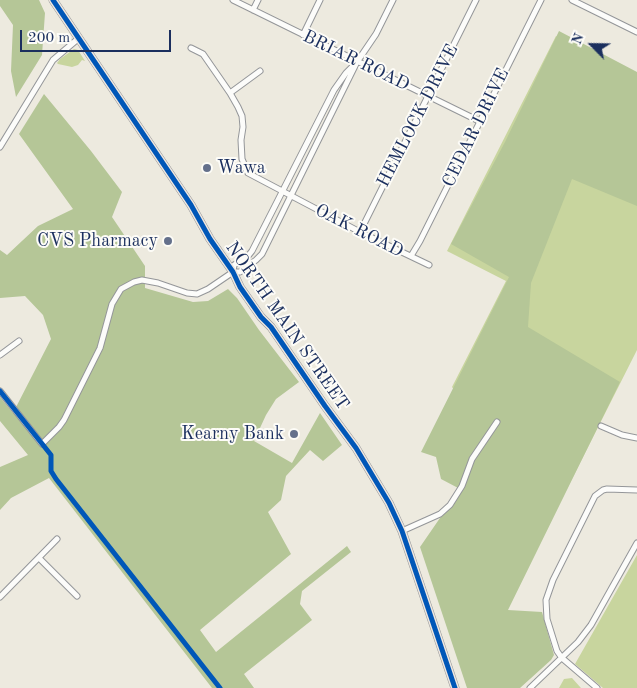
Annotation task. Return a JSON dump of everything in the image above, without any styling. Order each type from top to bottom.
[{"type":"highway","name":"NORTH MAIN STREET","points":[[53,0],[192,205],[210,239],[233,272],[240,287],[271,327],[356,448],[389,503],[402,532],[455,688]]},
{"type":"street","name":"BRIAR ROAD","points":[[233,0],[479,121]]},
{"type":"street","points":[[253,10],[258,0]]},
{"type":"street","points":[[303,35],[320,0]]},
{"type":"street","points":[[0,391],[42,444],[59,427],[72,404],[100,348],[112,304],[121,289],[142,280],[196,294],[208,289],[233,272],[240,272],[256,260],[265,247],[357,62],[376,34],[393,0]]},
{"type":"street","name":"HEMLOCK DRIVE","points":[[360,232],[476,0]]},
{"type":"street","name":"CEDAR DRIVE","points":[[410,256],[420,241],[541,0]]},
{"type":"street","points":[[572,0],[637,32]]},
{"type":"street","points":[[0,147],[53,60],[79,38]]},
{"type":"street","points":[[191,48],[203,54],[230,93],[260,71]]},
{"type":"street","points":[[233,272],[234,265],[252,251],[334,90],[357,62]]},
{"type":"street","name":"OAK ROAD","points":[[230,93],[242,116],[244,127],[241,151],[245,169],[248,173],[360,232],[429,265]]},
{"type":"street","points":[[266,222],[275,227]]},
{"type":"street","points":[[0,355],[19,341]]},
{"type":"street","points":[[402,532],[440,514],[450,505],[462,486],[472,458],[498,422]]},
{"type":"street","points":[[601,426],[622,435],[637,438]]},
{"type":"street","points":[[597,688],[562,658],[557,651],[546,619],[546,600],[553,580],[595,496],[607,489],[637,490]]},
{"type":"street","points":[[0,598],[58,539]]},
{"type":"street","points":[[530,688],[562,658],[591,625],[637,543]]},
{"type":"street","points":[[39,558],[77,596]]},
{"type":"green space","points":[[0,0],[39,0],[45,13],[42,55],[16,97],[11,71],[13,25],[0,6]]},
{"type":"green space","points":[[559,31],[637,72],[637,206],[572,179],[531,283],[528,327],[620,382],[508,610],[542,612],[554,655],[520,688],[467,688],[420,547],[460,489],[441,479],[436,457],[421,452],[509,277],[451,244],[505,142]]},
{"type":"green space","points":[[556,36],[637,77],[637,350],[533,556],[464,403],[452,387],[506,281],[447,251]]},
{"type":"green space","points":[[74,49],[78,50],[85,61],[82,60],[78,65],[72,67],[57,63],[60,59]]},
{"type":"green space","points":[[44,94],[122,192],[112,217],[145,266],[145,288],[193,302],[208,301],[228,289],[237,298],[299,382],[276,399],[254,441],[292,463],[320,413],[342,445],[323,461],[310,450],[286,476],[281,500],[268,512],[291,554],[200,630],[216,652],[347,546],[351,552],[302,591],[300,604],[312,620],[244,674],[254,688],[212,688],[49,478],[11,498],[0,510],[0,467],[28,455],[0,421],[0,397],[13,413],[51,339],[43,315],[25,296],[0,298],[0,250],[7,255],[38,226],[73,209],[19,134]]},
{"type":"green space","points":[[637,555],[637,688],[603,688],[575,664]]},
{"type":"green space","points":[[572,678],[581,688],[559,688],[564,679]]},
{"type":"cycle path","points":[[53,0],[191,205],[210,239],[233,272],[240,287],[261,317],[271,327],[356,448],[389,503],[402,531],[455,688]]},
{"type":"cycle path","points":[[0,391],[51,455],[51,471],[56,479],[220,688]]},
{"type":"place","name":"Wawa","points":[[207,168]]},
{"type":"place","name":"CVS Pharmacy","points":[[168,241]]},
{"type":"place","name":"Kearny Bank","points":[[294,434]]}]
